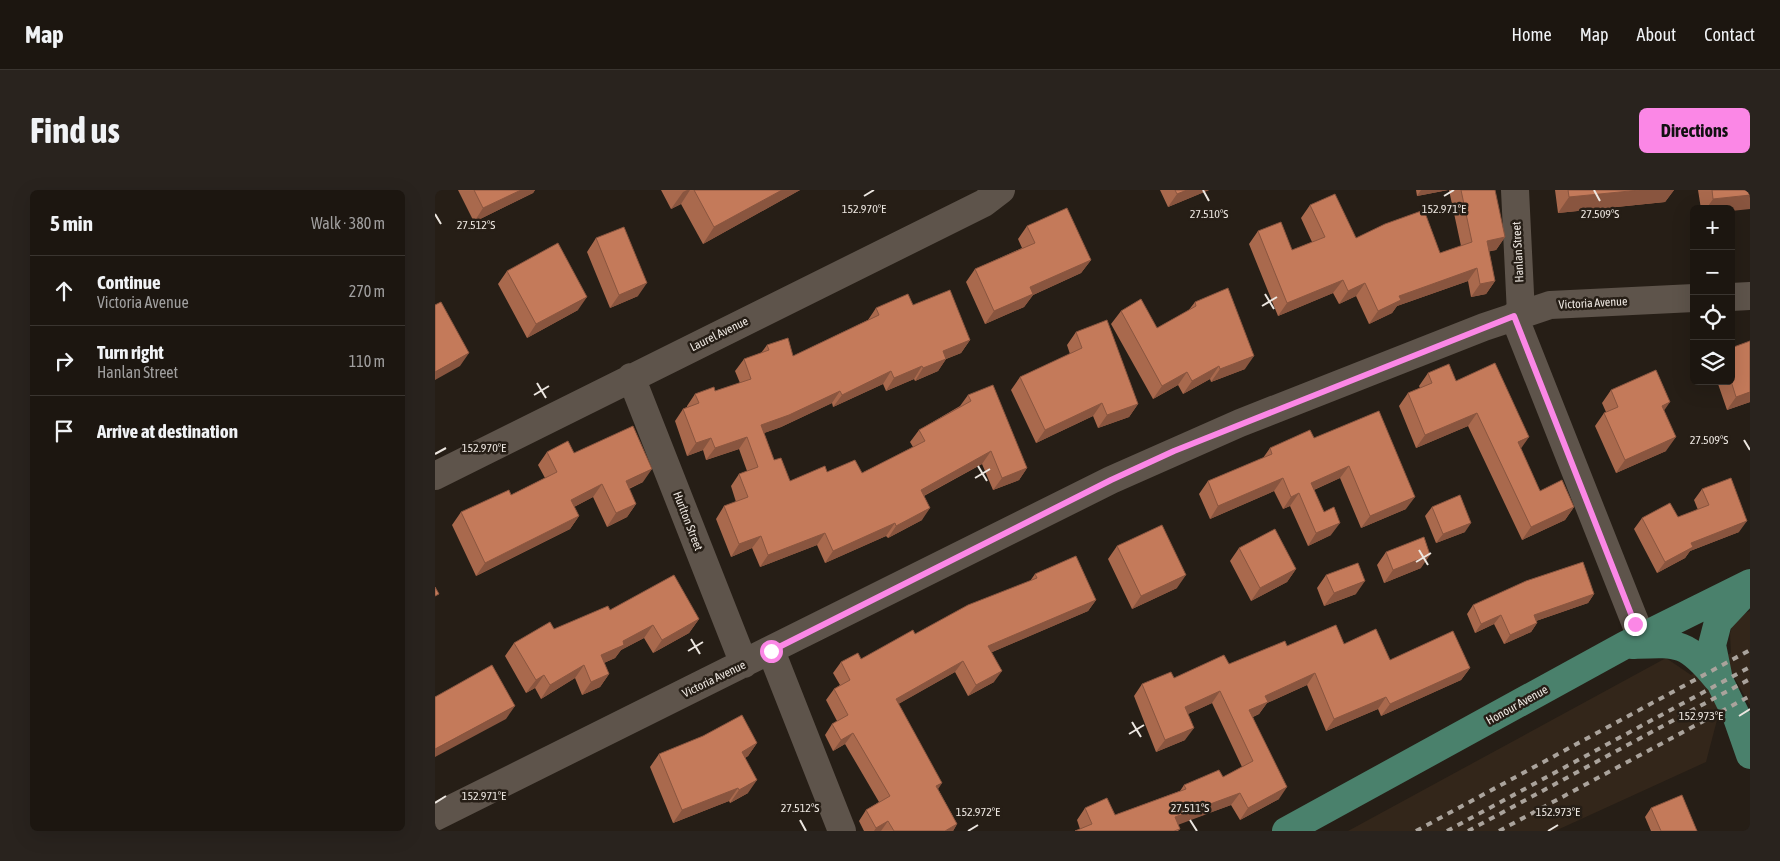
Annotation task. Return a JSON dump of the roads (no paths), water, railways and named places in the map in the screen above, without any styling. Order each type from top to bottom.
[{"type":"main road","name":"Honour Avenue","points":[[1286,831],[1633,641],[1750,583]]},
{"type":"main road","points":[[1750,588],[1724,614],[1714,629],[1712,652],[1719,680],[1733,708],[1750,755]]},
{"type":"main road","points":[[1633,641],[1682,646],[1698,656],[1719,680]]},
{"type":"street","name":"Laurel Avenue","points":[[435,476],[984,203],[1001,190]]},
{"type":"street","name":"Hanlan Street","points":[[1515,190],[1518,315],[1633,641]]},
{"type":"street","points":[[1735,297],[1750,296]]},
{"type":"street","name":"Victoria Avenue","points":[[435,817],[1111,480],[1174,451],[1518,315],[1559,304],[1690,298]]},
{"type":"street","name":"Hurlton Street","points":[[631,377],[744,664]]},
{"type":"street","points":[[771,651],[842,831]]},
{"type":"railway","points":[[1416,831],[1750,650]]},
{"type":"railway","points":[[1447,831],[1750,667]]},
{"type":"railway","points":[[1468,831],[1750,679]]},
{"type":"railway","points":[[1499,831],[1750,696]]}]
